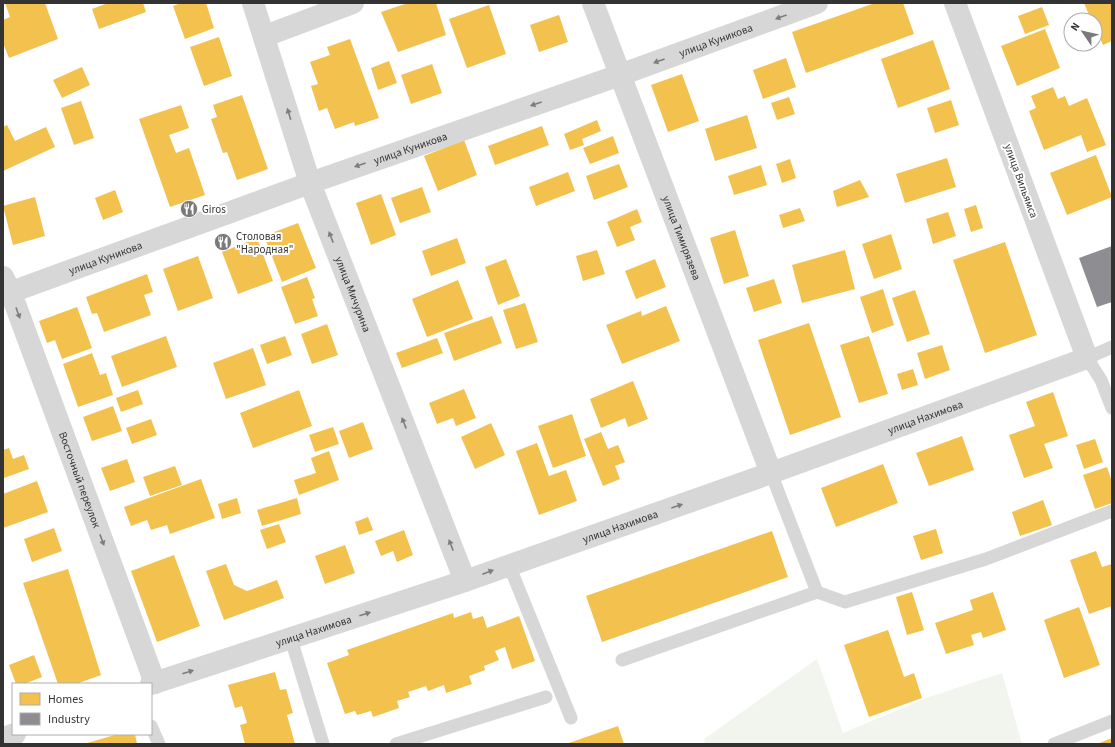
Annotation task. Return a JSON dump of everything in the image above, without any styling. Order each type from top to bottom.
[{"type":"street","name":"улица Мичурина","points":[[254,3],[310,183],[465,581]]},
{"type":"street","points":[[265,36],[353,3]]},
{"type":"street","name":"улица Тимирязева","points":[[593,3],[771,473]]},
{"type":"street","name":"улица Куникова","points":[[6,288],[620,75],[818,3]]},
{"type":"street","name":"улица Вильямса","points":[[955,3],[1087,358]]},
{"type":"street","name":"Восточный переулок","points":[[6,288],[153,684]]},
{"type":"street","name":"улица Нахимова","points":[[153,684],[465,581],[771,473],[1087,358]]},
{"type":"lane","points":[[1112,347],[1087,358],[1101,380],[1112,408]]},
{"type":"lane","points":[[771,473],[817,592]]},
{"type":"lane","points":[[622,660],[817,592],[845,602],[986,558],[1112,511]]},
{"type":"lane","points":[[509,565],[572,718]]},
{"type":"lane","points":[[291,639],[323,744]]},
{"type":"lane","points":[[396,744],[546,697]]},
{"type":"lane","points":[[1054,744],[1112,721]]},
{"type":"lane","points":[[152,728],[159,744]]},
{"type":"shaded area","points":[[817,659],[843,733],[929,697],[1002,673],[1022,744],[705,744],[704,739]]},
{"type":"building: Homes","points":[[5,3],[45,3],[58,39],[9,58],[3,43],[3,20],[10,17]]},
{"type":"building: Homes","points":[[108,3],[143,3],[146,12],[99,29],[92,9]]},
{"type":"building: Homes","points":[[181,3],[206,3],[214,28],[185,39],[173,6]]},
{"type":"building: Homes","points":[[408,3],[436,3],[446,35],[398,52],[381,12]]},
{"type":"building: Homes","points":[[875,3],[903,3],[914,34],[806,73],[792,32]]},
{"type":"building: Homes","points":[[1084,3],[1112,3],[1112,41],[1103,45],[1103,12],[1088,12]]},
{"type":"building: Homes","points":[[489,5],[506,54],[467,68],[449,19]]},
{"type":"building: Homes","points":[[1042,7],[1049,25],[1025,34],[1018,16]]},
{"type":"building: Homes","points":[[559,15],[568,42],[539,52],[530,25]]},
{"type":"building: Homes","points":[[1045,29],[1060,68],[1017,86],[1001,46]]},
{"type":"building: Homes","points":[[219,37],[232,76],[204,86],[190,47]]},
{"type":"building: Homes","points":[[350,39],[379,118],[355,126],[354,122],[335,129],[327,108],[319,111],[311,86],[318,84],[310,62],[330,55],[327,47]]},
{"type":"building: Homes","points":[[933,40],[950,89],[898,108],[881,59]]},
{"type":"building: Homes","points":[[786,58],[796,87],[763,99],[753,70]]},
{"type":"building: Homes","points":[[389,61],[397,83],[378,90],[371,68]]},
{"type":"building: Homes","points":[[432,64],[442,93],[411,104],[401,75]]},
{"type":"building: Homes","points":[[82,67],[90,85],[62,98],[53,80]]},
{"type":"building: Homes","points":[[682,74],[699,121],[668,132],[651,85]]},
{"type":"building: Homes","points":[[1053,87],[1058,99],[1065,96],[1069,106],[1087,98],[1106,145],[1087,152],[1081,135],[1044,150],[1029,111],[1036,108],[1031,96]]},
{"type":"building: Homes","points":[[242,95],[268,169],[237,180],[227,152],[223,153],[211,119],[217,117],[213,105]]},
{"type":"building: Homes","points":[[789,97],[795,114],[777,120],[771,103]]},
{"type":"building: Homes","points":[[951,100],[959,125],[935,133],[927,108]]},
{"type":"building: Homes","points":[[81,101],[94,138],[74,145],[61,108]]},
{"type":"building: Homes","points":[[181,105],[189,128],[169,135],[176,153],[189,148],[205,195],[170,207],[139,119]]},
{"type":"building: Homes","points":[[747,115],[757,148],[715,161],[705,129]]},
{"type":"building: Homes","points":[[597,120],[601,131],[582,139],[584,145],[570,150],[564,134]]},
{"type":"building: Homes","points":[[7,125],[15,141],[46,127],[55,147],[3,171],[3,127]]},
{"type":"building: Homes","points":[[542,126],[549,145],[495,165],[488,146]]},
{"type":"building: Homes","points":[[613,136],[619,153],[590,164],[583,148]]},
{"type":"building: Homes","points":[[464,140],[477,175],[438,191],[424,156]]},
{"type":"building: Homes","points":[[1096,155],[1112,197],[1067,215],[1050,173]]},
{"type":"building: Homes","points":[[947,158],[956,187],[905,203],[896,174]]},
{"type":"building: Homes","points":[[790,159],[796,178],[782,183],[776,164]]},
{"type":"building: Homes","points":[[619,164],[628,187],[594,200],[586,176]]},
{"type":"building: Homes","points":[[761,165],[767,185],[734,195],[728,176]]},
{"type":"building: Homes","points":[[568,172],[575,191],[536,206],[529,187]]},
{"type":"building: Homes","points":[[860,180],[869,197],[837,207],[833,191]]},
{"type":"building: Homes","points":[[422,187],[431,212],[400,223],[391,198]]},
{"type":"building: Homes","points":[[115,190],[123,212],[103,220],[95,198]]},
{"type":"building: Homes","points":[[381,194],[396,235],[371,245],[356,203]]},
{"type":"building: Homes","points":[[35,197],[45,236],[13,245],[3,206]]},
{"type":"building: Homes","points":[[976,205],[983,228],[971,232],[964,209]]},
{"type":"building: Homes","points":[[800,208],[805,221],[783,228],[779,215]]},
{"type":"building: Homes","points":[[637,209],[642,222],[630,227],[635,240],[617,247],[607,222]]},
{"type":"building: Homes","points":[[948,212],[956,236],[933,244],[926,219]]},
{"type":"building: Homes","points":[[298,223],[316,268],[282,282],[264,236]]},
{"type":"building: Homes","points":[[735,230],[749,276],[724,284],[710,238]]},
{"type":"building: Homes","points":[[891,234],[902,269],[874,279],[862,244]]},
{"type":"building: Homes","points":[[257,238],[273,281],[238,294],[222,252]]},
{"type":"building: Homes","points":[[457,238],[466,263],[431,276],[422,251]]},
{"type":"building: Homes","points":[[1005,242],[1037,335],[985,353],[953,260]]},
{"type":"building: Homes","points":[[597,250],[605,274],[583,281],[576,256]]},
{"type":"building: Homes","points":[[845,250],[855,289],[802,303],[792,265]]},
{"type":"building: Homes","points":[[198,256],[213,298],[178,311],[163,269]]},
{"type":"building: Homes","points":[[506,259],[520,296],[498,305],[485,267]]},
{"type":"building: Homes","points":[[655,259],[666,287],[636,299],[625,271]]},
{"type":"building: Homes","points":[[147,274],[153,292],[144,295],[151,315],[104,332],[97,313],[92,314],[86,297]]},
{"type":"building: Homes","points":[[307,277],[315,298],[312,299],[318,316],[295,324],[281,287]]},
{"type":"building: Homes","points":[[774,279],[782,303],[754,312],[746,288]]},
{"type":"building: Homes","points":[[458,280],[473,319],[427,337],[412,299]]},
{"type":"building: Homes","points":[[883,289],[894,325],[872,333],[860,297]]},
{"type":"building: Homes","points":[[915,290],[930,334],[907,342],[892,298]]},
{"type":"building: Homes","points":[[525,303],[538,342],[516,349],[503,310]]},
{"type":"building: Homes","points":[[666,306],[680,341],[622,364],[606,325],[641,311],[642,316]]},
{"type":"building: Homes","points":[[77,307],[92,348],[62,359],[55,340],[47,343],[39,321]]},
{"type":"building: Homes","points":[[492,316],[502,343],[454,361],[444,333]]},
{"type":"building: Homes","points":[[809,323],[841,417],[790,435],[758,340]]},
{"type":"building: Homes","points":[[327,324],[338,355],[312,364],[301,334]]},
{"type":"building: Homes","points":[[166,336],[177,367],[122,387],[111,356]]},
{"type":"building: Homes","points":[[285,336],[292,355],[267,364],[260,345]]},
{"type":"building: Homes","points":[[869,336],[888,394],[859,403],[840,345]]},
{"type":"building: Homes","points":[[437,338],[443,353],[402,368],[396,353]]},
{"type":"building: Homes","points":[[942,345],[950,370],[925,379],[917,353]]},
{"type":"building: Homes","points":[[253,348],[266,385],[226,399],[213,363]]},
{"type":"building: Homes","points":[[92,353],[100,375],[106,373],[113,395],[78,407],[63,364]]},
{"type":"building: Homes","points":[[913,369],[918,385],[902,390],[897,374]]},
{"type":"building: Homes","points":[[633,381],[648,419],[628,427],[625,418],[601,428],[590,399]]},
{"type":"building: Homes","points":[[464,389],[476,418],[456,426],[453,418],[437,424],[429,403]]},
{"type":"building: Homes","points":[[138,390],[143,404],[121,412],[116,398]]},
{"type":"building: Homes","points":[[299,390],[312,426],[253,448],[240,413]]},
{"type":"building: Homes","points":[[1053,392],[1068,436],[1044,444],[1053,468],[1024,478],[1009,435],[1035,426],[1026,402]]},
{"type":"building: Homes","points":[[113,406],[122,431],[92,441],[83,417]]},
{"type":"building: Homes","points":[[572,414],[586,456],[553,468],[538,426]]},
{"type":"building: Homes","points":[[151,419],[157,435],[132,444],[126,428]]},
{"type":"building: Homes","points":[[363,422],[373,449],[349,458],[339,431]]},
{"type":"building: Homes","points":[[491,423],[505,455],[475,469],[461,437]]},
{"type":"building: Homes","points":[[333,427],[339,444],[315,452],[309,435]]},
{"type":"building: Homes","points":[[601,432],[608,449],[618,445],[625,462],[615,466],[620,479],[603,486],[584,439]]},
{"type":"building: Homes","points":[[962,436],[974,470],[929,486],[916,453]]},
{"type":"building: Homes","points":[[1095,439],[1103,462],[1084,469],[1076,445]]},
{"type":"building: Homes","points":[[537,443],[549,476],[566,470],[577,501],[539,515],[516,451]]},
{"type":"building: Homes","points":[[9,448],[13,459],[24,455],[29,469],[4,478],[3,450]]},
{"type":"building: Homes","points":[[329,451],[339,480],[299,495],[294,480],[316,473],[311,458]]},
{"type":"building: Homes","points":[[127,459],[135,482],[110,491],[101,468]]},
{"type":"building: Homes","points":[[883,464],[898,503],[836,527],[821,488]]},
{"type":"building: Homes","points":[[175,466],[182,485],[150,496],[143,477]]},
{"type":"building: Homes","points":[[1107,467],[1112,482],[1112,503],[1095,509],[1083,475]]},
{"type":"building: Homes","points":[[201,479],[215,518],[170,534],[167,525],[151,530],[147,520],[131,526],[124,507]]},
{"type":"building: Homes","points":[[37,481],[48,512],[3,528],[3,494]]},
{"type":"building: Homes","points":[[237,498],[241,513],[222,519],[218,504]]},
{"type":"building: Homes","points":[[297,498],[301,514],[262,526],[257,510]]},
{"type":"building: Homes","points":[[1043,500],[1052,525],[1020,536],[1012,512]]},
{"type":"building: Homes","points":[[368,517],[373,530],[359,535],[355,522]]},
{"type":"building: Homes","points":[[279,524],[286,542],[267,549],[260,530]]},
{"type":"building: Homes","points":[[54,528],[62,551],[32,562],[24,539]]},
{"type":"building: Homes","points":[[936,529],[943,553],[921,560],[913,536]]},
{"type":"building: Homes","points":[[404,530],[413,555],[397,562],[393,551],[381,556],[375,541]]},
{"type":"building: Homes","points":[[772,531],[788,577],[602,642],[586,596]]},
{"type":"building: Homes","points":[[345,545],[355,573],[325,584],[315,556]]},
{"type":"building: Homes","points":[[1096,551],[1102,567],[1112,564],[1112,606],[1089,614],[1070,560]]},
{"type":"building: Homes","points":[[174,555],[200,626],[157,642],[131,571]]},
{"type":"building: Homes","points":[[226,564],[234,585],[247,591],[277,580],[284,598],[224,620],[206,571]]},
{"type":"building: Homes","points":[[68,569],[101,675],[79,683],[58,683],[23,583]]},
{"type":"building: Homes","points":[[912,592],[924,630],[907,635],[896,597]]},
{"type":"building: Homes","points":[[993,592],[1006,630],[983,638],[981,632],[971,635],[974,645],[946,654],[935,623],[973,610],[970,600]]},
{"type":"building: Homes","points":[[1079,607],[1100,665],[1064,678],[1044,620]]},
{"type":"building: Homes","points":[[471,612],[473,619],[483,616],[487,628],[519,616],[535,661],[512,669],[505,647],[495,651],[499,660],[484,666],[485,670],[469,676],[472,684],[446,693],[444,685],[428,691],[426,686],[408,692],[410,697],[397,701],[399,708],[373,717],[371,711],[357,715],[355,711],[345,714],[327,663],[349,655],[347,650],[453,613],[454,618]]},
{"type":"building: Homes","points":[[888,630],[904,677],[914,673],[922,698],[869,717],[844,645]]},
{"type":"building: Homes","points":[[34,655],[42,677],[27,683],[16,683],[9,665]]},
{"type":"building: Homes","points":[[275,672],[280,690],[286,689],[293,713],[287,715],[295,744],[245,744],[240,725],[247,723],[242,706],[235,708],[228,685]]},
{"type":"building: Homes","points":[[618,726],[624,744],[566,744]]},
{"type":"building: Homes","points":[[115,735],[135,735],[137,744],[84,744]]},
{"type":"building: Homes","points":[[1112,738],[1112,744],[1097,744]]},
{"type":"building: Industry","points":[[1112,246],[1112,302],[1097,307],[1079,258]]},
{"type":"place","name":"Giros","points":[[189,209]]},
{"type":"place","name":"Столовая \"Народная\"","points":[[223,242]]}]
